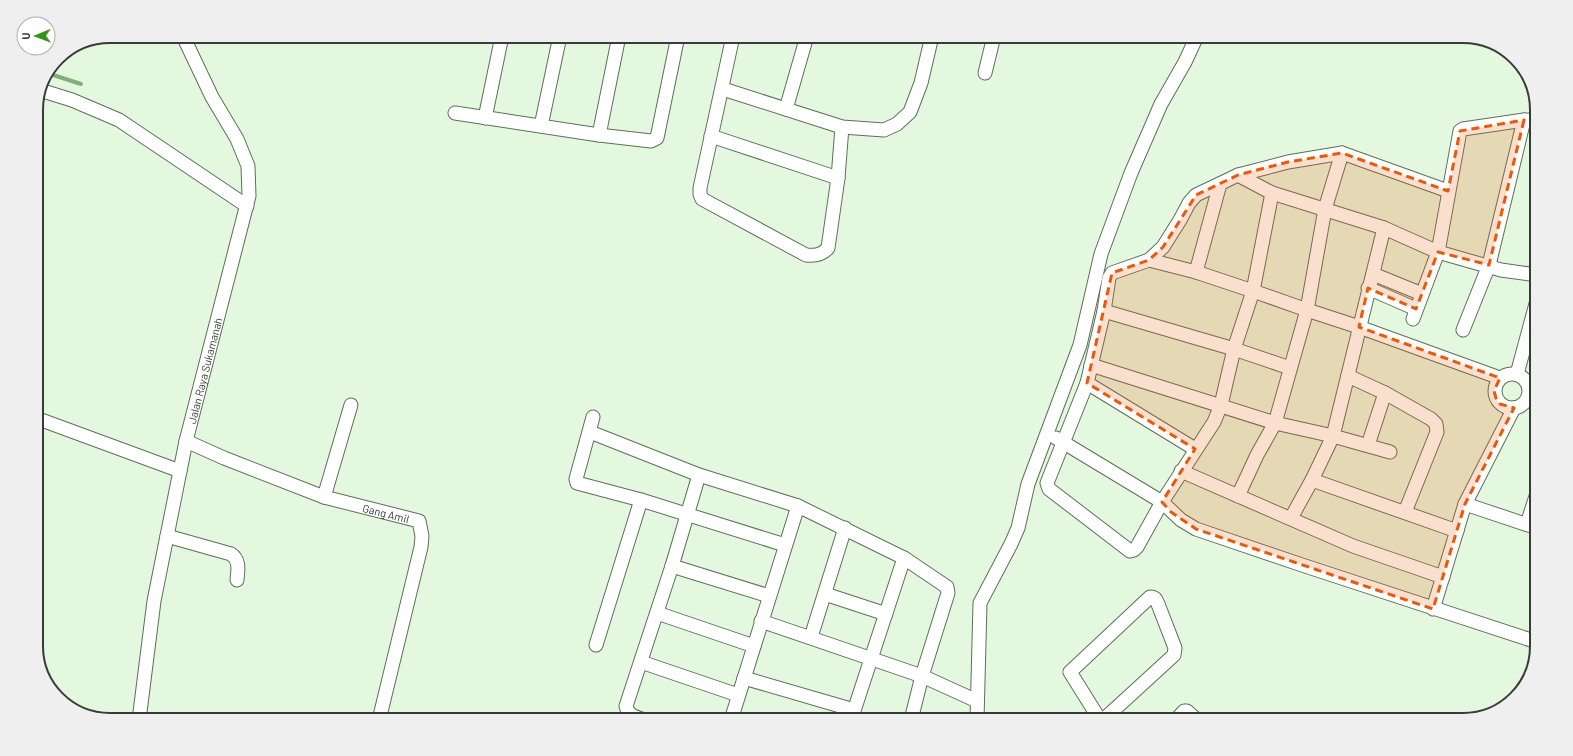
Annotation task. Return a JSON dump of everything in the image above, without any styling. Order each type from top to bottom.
[{"type":"street","name":"Jalan Raya Sukamanah","points":[[140,713],[154,601],[186,441],[209,346],[229,278],[249,196],[248,166],[237,139],[212,97],[186,43]]},
{"type":"street","points":[[485,118],[501,43]]},
{"type":"street","points":[[541,126],[559,43]]},
{"type":"street","points":[[599,135],[618,43]]},
{"type":"street","points":[[455,113],[599,135],[651,141],[657,138],[677,43]]},
{"type":"street","points":[[733,43],[700,188],[701,197],[806,255],[819,255],[824,253],[828,248],[838,178],[842,127]]},
{"type":"street","points":[[786,109],[805,43]]},
{"type":"street","points":[[723,89],[842,127],[884,130],[897,124],[910,112],[921,83],[930,43]]},
{"type":"street","points":[[985,73],[992,43]]},
{"type":"street","points":[[977,713],[980,603],[1018,528],[1028,484],[1080,345],[1101,254],[1131,173],[1161,104],[1185,62],[1194,43]]},
{"type":"street","points":[[45,92],[72,100],[119,120],[247,206]]},
{"type":"street","points":[[1368,288],[1414,314],[1438,252],[1460,131],[1463,129],[1530,120],[1489,265],[1463,330]]},
{"type":"street","points":[[711,136],[838,178]]},
{"type":"street","points":[[1272,193],[1253,291],[1234,349],[1221,405],[1214,422],[1181,471],[1137,547],[1130,551],[1048,487],[1047,483],[1087,383],[1104,311],[1108,278],[1112,273],[1149,260],[1163,247],[1189,203],[1196,195],[1238,175],[1288,162],[1342,153],[1448,191]]},
{"type":"street","points":[[1238,496],[1257,455],[1275,423],[1307,310],[1325,209],[1342,153]]},
{"type":"street","points":[[1238,175],[1272,193],[1384,228],[1438,252],[1489,265],[1501,270],[1530,274]]},
{"type":"street","points":[[1196,272],[1220,184]]},
{"type":"street","points":[[1291,518],[1312,480],[1333,436],[1368,288],[1373,274],[1384,228]]},
{"type":"street","points":[[1149,260],[1196,272],[1253,291],[1359,327],[1500,378]]},
{"type":"street","points":[[1373,274],[1422,294]]},
{"type":"street","points":[[1104,311],[1234,349],[1290,368]]},
{"type":"street","points":[[1517,374],[1530,326]]},
{"type":"street","points":[[1091,365],[1275,423],[1333,436],[1390,452]]},
{"type":"street","points":[[1530,394],[1528,384],[1517,374],[1508,374],[1500,378],[1494,391],[1500,404],[1507,408],[1514,408],[1530,401]]},
{"type":"street","points":[[1348,376],[1384,393],[1431,419],[1434,421],[1437,428],[1437,432],[1405,512]]},
{"type":"street","points":[[1087,383],[1195,449]]},
{"type":"street","points":[[1368,445],[1384,393]]},
{"type":"street","points":[[324,497],[351,405]]},
{"type":"street","points":[[1433,609],[1465,504],[1514,408]]},
{"type":"street","points":[[593,417],[576,479],[577,483],[640,500],[785,545]]},
{"type":"street","points":[[43,421],[180,471]]},
{"type":"street","points":[[590,432],[699,475],[798,506],[904,558],[947,587],[948,590],[922,676],[913,713]]},
{"type":"street","points":[[1047,434],[1064,442],[1162,502],[1181,520],[1196,529],[1433,609],[1530,640]]},
{"type":"street","name":"Gang Amil","points":[[186,441],[224,458],[324,497],[419,521],[422,536],[421,547],[381,713]]},
{"type":"street","points":[[1181,471],[1353,546],[1443,577]]},
{"type":"street","points":[[629,713],[626,706],[672,566],[699,475]]},
{"type":"street","points":[[1312,480],[1457,531]]},
{"type":"street","points":[[596,645],[640,500]]},
{"type":"street","points":[[1465,504],[1530,525]]},
{"type":"street","points":[[733,713],[798,506]]},
{"type":"street","points":[[811,638],[845,528]]},
{"type":"street","points":[[167,536],[231,554],[237,560],[237,580]]},
{"type":"street","points":[[853,713],[904,558]]},
{"type":"street","points":[[672,566],[769,596]]},
{"type":"street","points":[[825,594],[886,614]]},
{"type":"street","points":[[1097,713],[1070,672],[1150,597],[1153,597],[1156,599],[1175,648],[1174,654],[1110,713]]},
{"type":"street","points":[[657,613],[754,646]]},
{"type":"street","points":[[761,621],[922,676],[977,701]]},
{"type":"street","points":[[641,662],[738,695]]},
{"type":"street","points":[[744,678],[846,713]]},
{"type":"highlighted area","points":[[1524,120],[1489,265],[1438,252],[1416,309],[1368,288],[1359,327],[1500,378],[1494,391],[1496,398],[1500,404],[1514,408],[1465,504],[1433,609],[1196,529],[1171,512],[1162,502],[1195,449],[1087,383],[1112,273],[1149,260],[1163,247],[1196,195],[1238,175],[1288,162],[1342,153],[1448,191],[1460,131]]},
{"type":"waterway","points":[[53,75],[81,84]]}]
